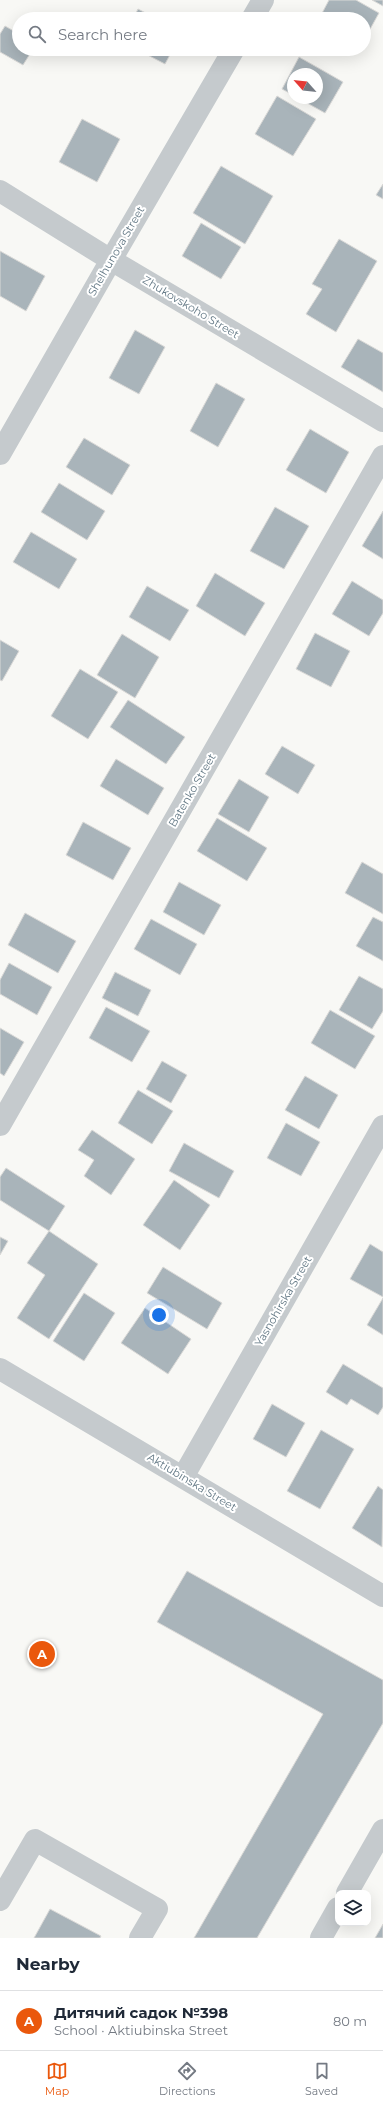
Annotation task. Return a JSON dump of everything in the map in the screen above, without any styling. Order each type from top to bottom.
[{"type":"street","points":[[256,12],[263,0]]},
{"type":"street","name":"Shelhunova Street","points":[[0,454],[230,56]]},
{"type":"street","name":"Zhukovskoho Street","points":[[0,191],[111,260],[383,421]]},
{"type":"street","name":"Batenko Street","points":[[0,1125],[383,456]]},
{"type":"street","name":"Yasnohirska Street","points":[[183,1477],[383,1126]]},
{"type":"street","name":"Aktiubinska Street","points":[[0,1369],[383,1596]]},
{"type":"street","points":[[349,1890],[383,1830]]},
{"type":"street","points":[[0,1900],[35,1840],[157,1909],[140,1938]]},
{"type":"street","points":[[321,1938],[335,1913]]},
{"type":"building","points":[[329,0],[356,0],[379,13],[371,27],[371,12],[323,12]]},
{"type":"building","points":[[372,0],[383,0],[383,6]]},
{"type":"building","points":[[138,9],[144,12],[136,12]]},
{"type":"building","points":[[5,26],[12,30],[12,56],[29,56],[23,65],[0,52],[0,34]]},
{"type":"building","points":[[150,56],[169,56],[165,64]]},
{"type":"building","points":[[299,57],[318,68],[293,68]]},
{"type":"building","points":[[323,71],[343,82],[325,113],[309,104],[323,104]]},
{"type":"building","points":[[287,80],[287,92],[282,89]]},
{"type":"building","points":[[277,96],[287,102],[287,104],[291,104],[316,119],[293,156],[255,134]]},
{"type":"building","points":[[82,119],[120,139],[97,182],[59,162]]},
{"type":"building","points":[[221,166],[273,196],[245,244],[193,213]]},
{"type":"building","points":[[383,184],[383,199],[376,195]]},
{"type":"building","points":[[201,223],[241,247],[221,279],[182,256]]},
{"type":"building","points":[[339,239],[377,261],[336,332],[306,314],[322,289],[312,284]]},
{"type":"building","points":[[0,251],[45,276],[26,311],[0,296]]},
{"type":"building","points":[[135,330],[165,347],[139,394],[109,378]]},
{"type":"building","points":[[358,339],[383,353],[383,392],[341,367]]},
{"type":"building","points":[[216,383],[245,399],[218,447],[190,431]]},
{"type":"building","points":[[310,429],[349,452],[326,493],[286,470]]},
{"type":"building","points":[[84,438],[130,465],[112,495],[66,467]]},
{"type":"building","points":[[59,483],[105,511],[87,540],[41,512]]},
{"type":"building","points":[[275,507],[309,526],[284,569],[250,551]]},
{"type":"building","points":[[383,511],[383,559],[362,546]]},
{"type":"building","points":[[31,532],[77,559],[59,589],[13,562]]},
{"type":"building","points":[[215,573],[265,603],[245,636],[196,606]]},
{"type":"building","points":[[352,581],[383,600],[383,613],[369,636],[332,614]]},
{"type":"building","points":[[147,586],[189,610],[170,641],[129,617]]},
{"type":"building","points":[[315,633],[350,651],[331,687],[296,669]]},
{"type":"building","points":[[122,634],[159,657],[135,698],[97,675]]},
{"type":"building","points":[[0,640],[19,651],[2,681],[0,680]]},
{"type":"building","points":[[80,669],[118,692],[88,739],[51,716]]},
{"type":"building","points":[[128,700],[185,737],[166,764],[110,727]]},
{"type":"building","points":[[282,746],[315,765],[298,794],[265,774]]},
{"type":"building","points":[[116,759],[164,788],[148,815],[100,786]]},
{"type":"building","points":[[239,779],[269,797],[249,832],[218,814]]},
{"type":"building","points":[[217,818],[267,848],[247,881],[197,851]]},
{"type":"building","points":[[83,822],[131,848],[113,880],[66,855]]},
{"type":"building","points":[[362,862],[383,874],[383,914],[345,893]]},
{"type":"building","points":[[179,882],[221,905],[204,935],[163,912]]},
{"type":"building","points":[[25,913],[76,941],[58,973],[8,945]]},
{"type":"building","points":[[373,917],[383,922],[383,961],[356,946]]},
{"type":"building","points":[[151,919],[197,944],[180,975],[134,949]]},
{"type":"building","points":[[9,963],[52,987],[37,1015],[0,994],[0,980]]},
{"type":"building","points":[[115,972],[151,990],[138,1016],[102,998]]},
{"type":"building","points":[[359,976],[383,989],[383,1011],[372,1029],[339,1010]]},
{"type":"building","points":[[106,1007],[150,1031],[132,1062],[89,1038]]},
{"type":"building","points":[[330,1010],[375,1036],[355,1069],[311,1043]]},
{"type":"building","points":[[0,1028],[24,1042],[4,1076],[0,1073]]},
{"type":"building","points":[[162,1061],[187,1075],[171,1103],[146,1089]]},
{"type":"building","points":[[305,1076],[338,1095],[319,1129],[285,1110]]},
{"type":"building","points":[[138,1090],[173,1111],[152,1144],[118,1123]]},
{"type":"building","points":[[286,1123],[320,1142],[301,1176],[267,1158]]},
{"type":"building","points":[[92,1130],[135,1159],[111,1195],[84,1176],[94,1160],[78,1150]]},
{"type":"building","points":[[184,1143],[234,1171],[219,1198],[169,1171]]},
{"type":"building","points":[[6,1168],[65,1206],[49,1231],[0,1200],[0,1177]]},
{"type":"building","points":[[174,1180],[210,1205],[180,1250],[143,1225]]},
{"type":"building","points":[[49,1231],[98,1264],[49,1339],[17,1318],[45,1275],[27,1263]]},
{"type":"building","points":[[0,1237],[8,1241],[0,1255]]},
{"type":"building","points":[[370,1244],[383,1252],[383,1297],[350,1279]]},
{"type":"building","points":[[163,1267],[222,1303],[207,1329],[147,1293]]},
{"type":"building","points":[[84,1293],[115,1313],[84,1361],[53,1341]]},
{"type":"building","points":[[383,1298],[383,1335],[367,1325]]},
{"type":"building","points":[[145,1308],[191,1339],[168,1374],[121,1343]]},
{"type":"building","points":[[343,1364],[383,1388],[383,1407],[378,1415],[351,1399],[347,1405],[326,1392]]},
{"type":"building","points":[[272,1404],[305,1423],[286,1457],[253,1439]]},
{"type":"building","points":[[321,1430],[354,1449],[320,1509],[287,1491]]},
{"type":"building","points":[[378,1486],[383,1490],[382,1547],[352,1528]]},
{"type":"building","points":[[187,1571],[383,1680],[383,1723],[257,1938],[194,1938],[323,1714],[157,1622]]},
{"type":"building","points":[[50,1909],[101,1936],[100,1938],[34,1938]]},
{"type":"building","points":[[383,1924],[383,1938],[375,1938]]},
{"type":"place","name":"Дитячий садок №398","points":[[42,1654]]}]
